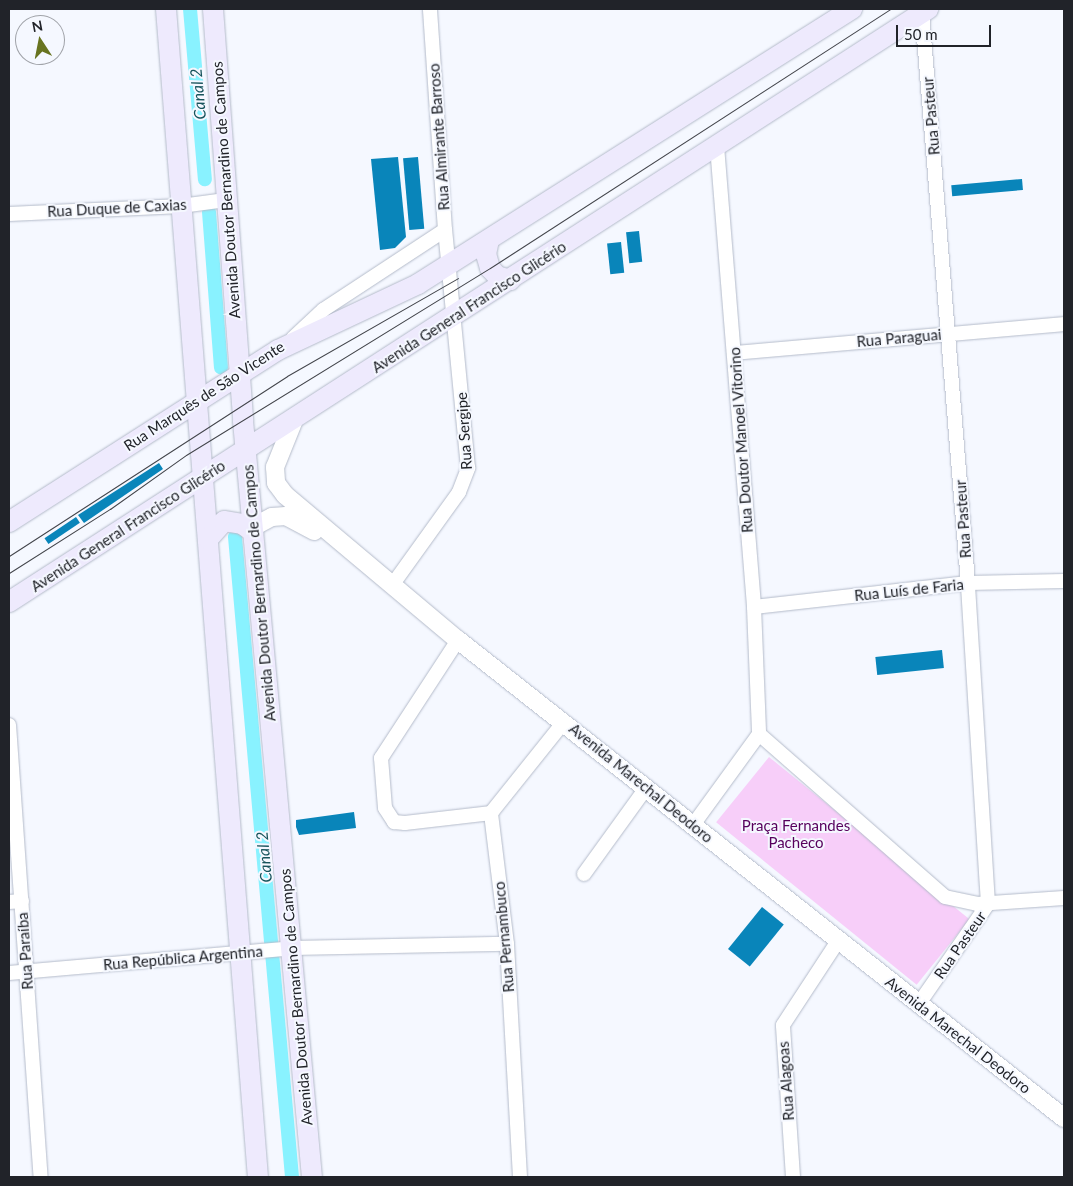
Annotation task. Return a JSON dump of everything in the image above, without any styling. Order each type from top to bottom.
[{"type":"main road","points":[[166,9],[208,539],[248,953],[258,1177]]},
{"type":"main road","name":"Avenida Doutor Bernardino de Campos","points":[[213,9],[239,377],[253,530],[285,948],[312,1177]]},
{"type":"main road","points":[[278,350],[314,331],[406,291],[852,9]]},
{"type":"main road","name":"Avenida General Francisco Glicério","points":[[9,602],[455,316],[922,10]]},
{"type":"main road","points":[[489,240],[486,254],[490,268],[497,276],[510,280]]},
{"type":"main road","name":"Rua Marquês de São Vicente","points":[[9,522],[197,404],[278,350]]},
{"type":"main road","points":[[208,539],[224,521],[242,524],[253,530]]},
{"type":"street","name":"Rua Almirante Barroso","points":[[430,9],[445,230],[455,316]]},
{"type":"street","name":"Rua Pasteur","points":[[918,1005],[988,904],[968,583],[922,10]]},
{"type":"street","name":"Rua Doutor Manoel Vitorino","points":[[717,146],[754,607],[759,734]]},
{"type":"street","name":"Rua Duque de Caxias","points":[[9,214],[182,206],[226,200]]},
{"type":"street","name":"Rua Marquês de São Vicente","points":[[278,350],[323,310],[445,230]]},
{"type":"street","name":"Rua Sergipe","points":[[393,584],[459,492],[467,474],[455,316]]},
{"type":"street","name":"Rua Paraguai","points":[[734,352],[1064,324]]},
{"type":"street","name":"Avenida Marechal Deodoro","points":[[294,420],[275,467],[278,487],[359,559],[393,584],[458,640],[564,722],[918,1005],[1064,1118]]},
{"type":"street","points":[[253,530],[272,517],[286,516],[359,559]]},
{"type":"street","name":"Rua Luís de Faria","points":[[754,607],[968,583],[1064,581]]},
{"type":"street","points":[[458,640],[381,758],[385,808],[394,822],[405,823],[490,813],[564,722]]},
{"type":"street","name":"Rua Paraíba","points":[[9,725],[15,902],[26,972],[41,1177]]},
{"type":"street","points":[[693,825],[759,734],[945,897],[965,903],[988,904],[1064,898]]},
{"type":"street","points":[[584,874],[646,788]]},
{"type":"street","name":"Rua Pernambuco","points":[[490,813],[507,944],[520,1177]]},
{"type":"street","name":"Rua Alagoas","points":[[793,1177],[783,1025],[838,941]]},
{"type":"street","name":"Rua República Argentina","points":[[9,973],[248,953],[285,948],[507,944]]},
{"type":"green space","name":"Praça Fernandes Pacheco","points":[[769,757],[970,919],[917,985],[716,822]]},
{"type":"building","points":[[398,157],[406,237],[395,248],[380,250],[371,159]]},
{"type":"building","points":[[418,157],[424,229],[409,230],[403,158]]},
{"type":"building","points":[[1022,179],[1023,190],[952,196],[951,185]]},
{"type":"building","points":[[639,231],[642,262],[629,263],[626,232]]},
{"type":"building","points":[[621,242],[624,273],[610,274],[607,243]]},
{"type":"building","points":[[159,463],[163,469],[84,523],[78,515]]},
{"type":"building","points":[[76,517],[80,523],[48,544],[44,538]]},
{"type":"building","points":[[942,650],[944,668],[877,675],[875,657]]},
{"type":"building","points":[[354,812],[356,828],[299,835],[296,827],[296,820]]},
{"type":"building","points":[[762,907],[784,925],[750,967],[728,949]]},
{"type":"waterway","name":"Canal 2","points":[[190,9],[205,179]]},
{"type":"waterway","name":"Canal 2","points":[[209,212],[221,368]]},
{"type":"waterway","name":"Canal 2","points":[[235,537],[292,1177]]},
{"type":"tram line","points":[[9,573],[110,509],[186,455],[490,268],[891,9]]},
{"type":"tram line","points":[[9,556],[287,376],[458,278]]}]
